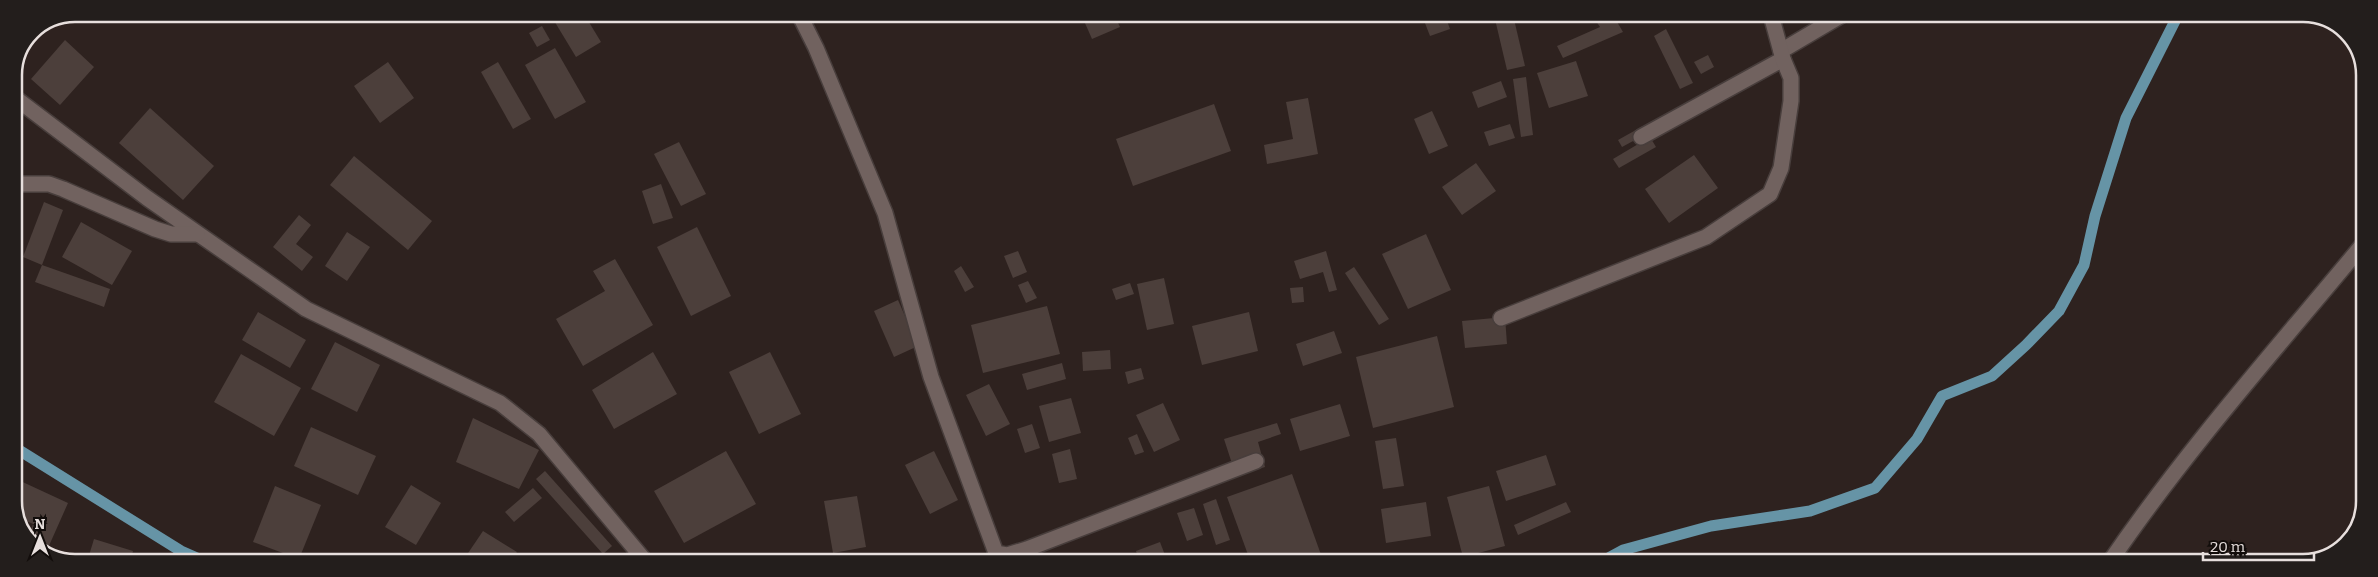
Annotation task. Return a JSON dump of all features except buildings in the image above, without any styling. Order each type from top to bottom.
[{"type":"street","points":[[803,22],[816,48],[885,213],[931,377],[996,553],[1001,554]]},
{"type":"street","points":[[1501,318],[1706,237],[1770,194],[1781,168],[1790,109],[1791,78],[1782,55],[1773,22]]},
{"type":"street","points":[[1641,137],[1782,55],[1832,22]]},
{"type":"street","points":[[22,103],[197,234],[306,309],[500,403],[539,434],[639,554]]},
{"type":"street","points":[[22,184],[49,184],[155,229],[171,234],[197,234]]},
{"type":"street","points":[[2116,554],[2214,422],[2355,253]]},
{"type":"street","points":[[1024,554],[1256,461]]},
{"type":"waterway","points":[[1616,554],[1623,550],[1711,526],[1810,511],[1875,488],[1917,439],[1942,396],[1992,376],[2026,345],[2059,311],[2084,265],[2095,216],[2126,118],[2174,22]]},
{"type":"waterway","points":[[23,453],[188,554]]}]
